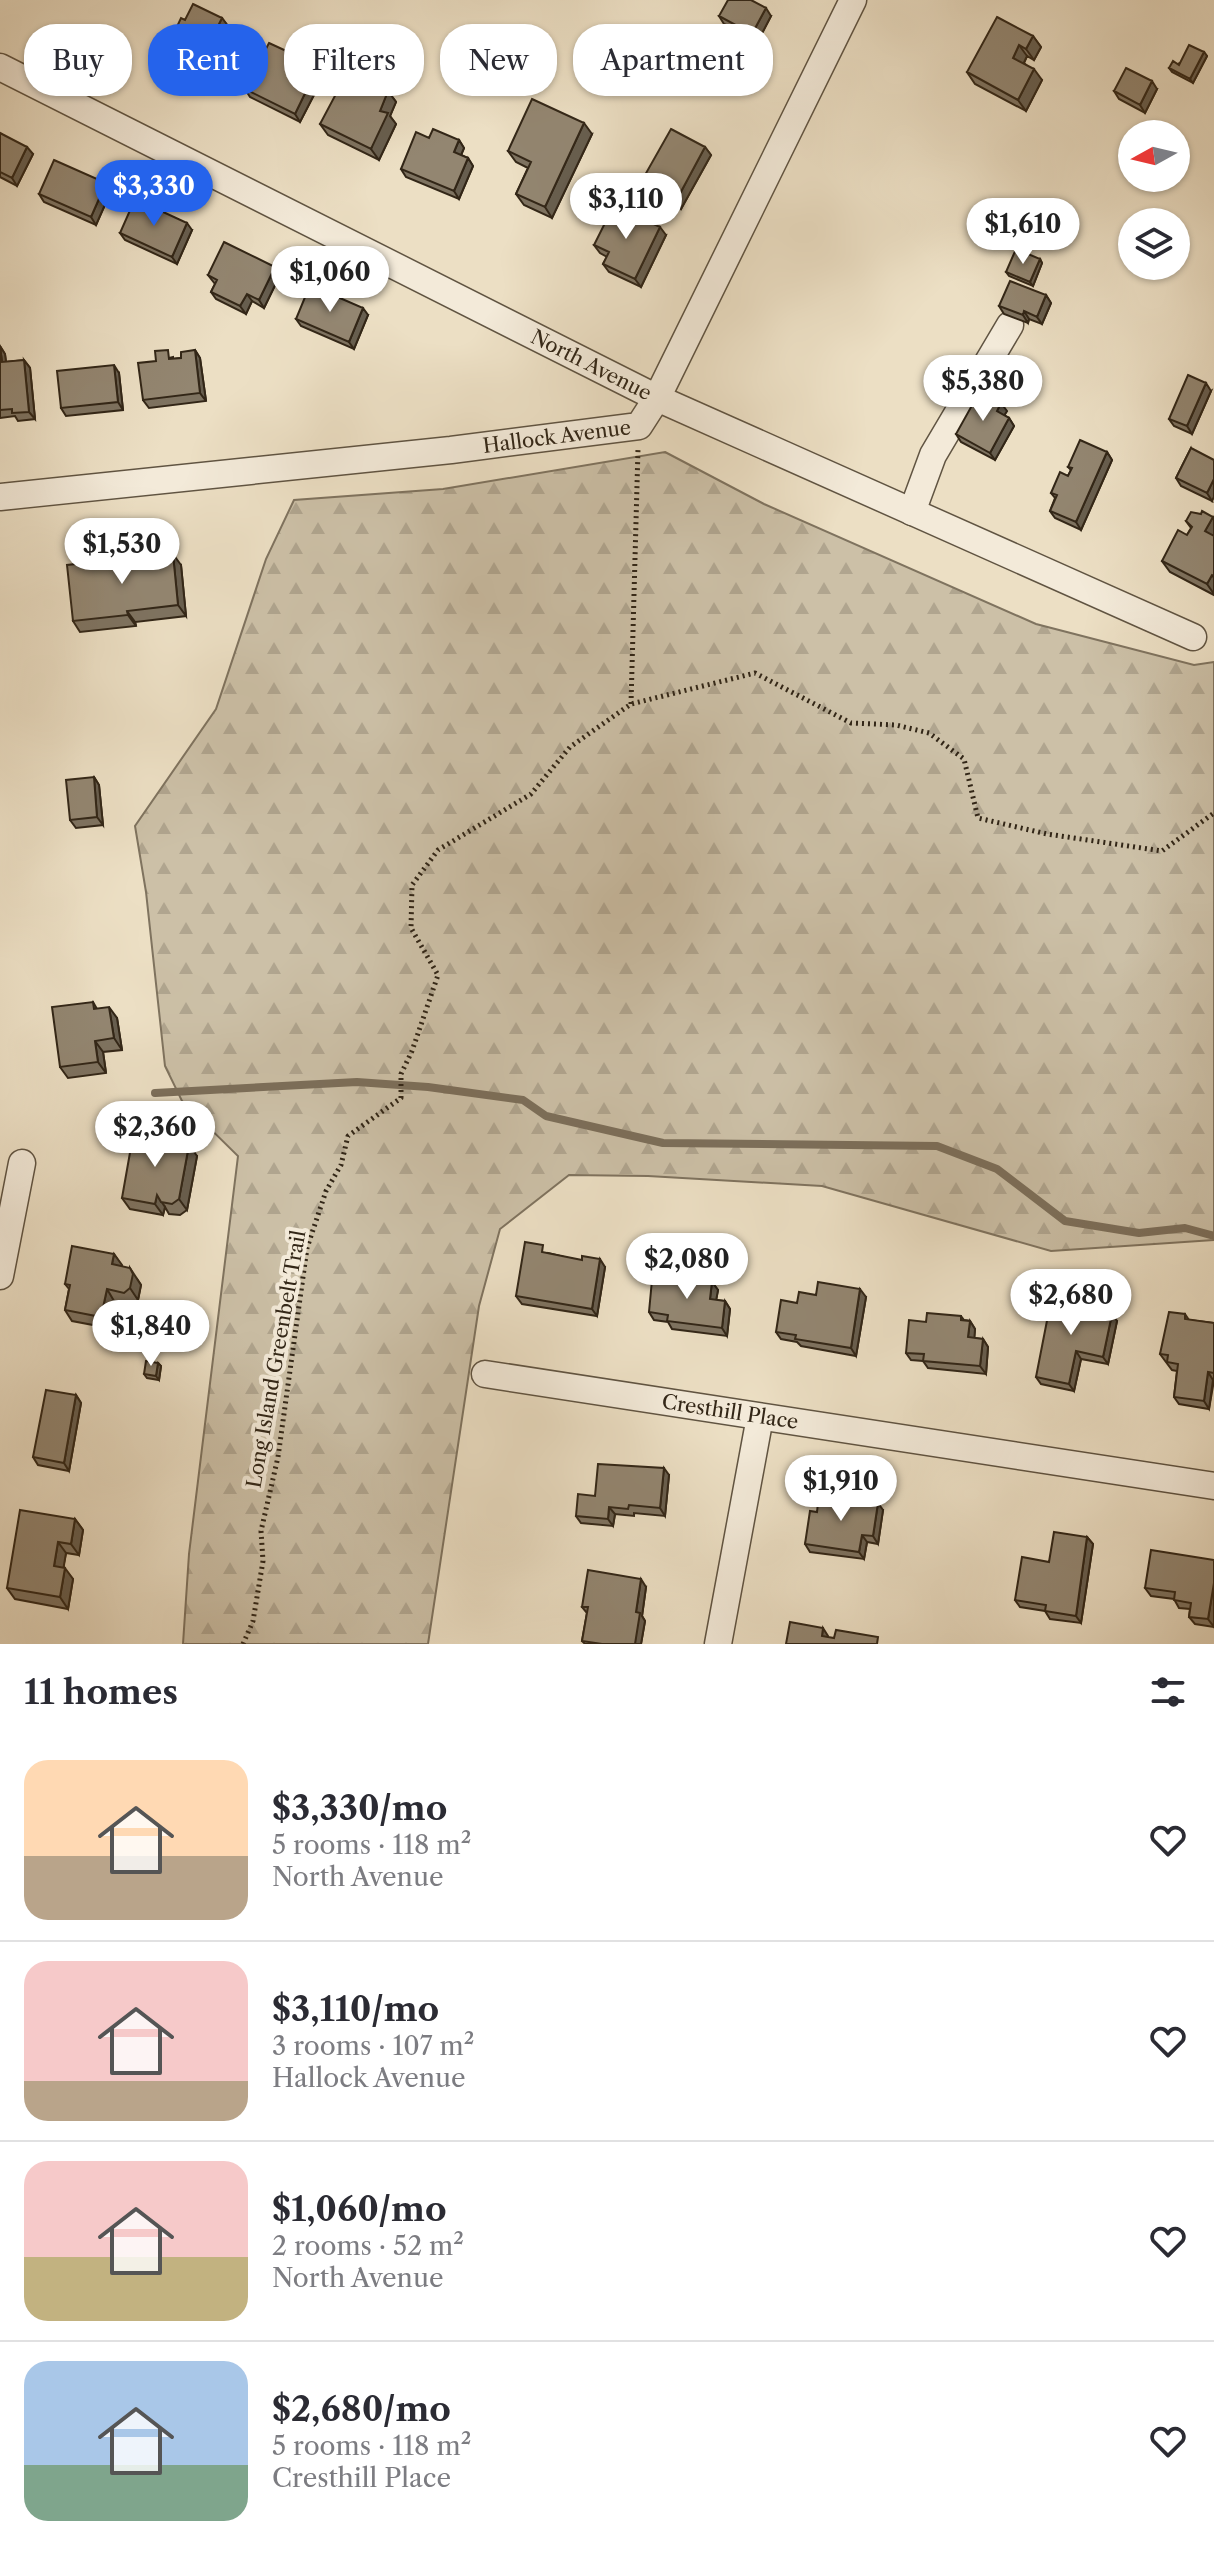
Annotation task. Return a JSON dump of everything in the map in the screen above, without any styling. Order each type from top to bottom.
[{"type":"street","name":"Hallock Avenue","points":[[0,497],[451,450],[639,426],[657,398],[853,0]]},
{"type":"street","name":"North Avenue","points":[[0,67],[657,398],[1193,637]]},
{"type":"street","points":[[912,512],[933,455],[1010,325]]},
{"type":"street","points":[[0,1276],[22,1163]]},
{"type":"street","name":"Cresthill Place","points":[[485,1374],[1214,1486]]},
{"type":"street","points":[[718,1644],[760,1417]]},
{"type":"path","points":[[631,704],[639,426]]},
{"type":"path","name":"Long Island Greenbelt Trail","points":[[243,1644],[253,1621],[263,1561],[261,1531],[278,1457],[307,1248],[326,1191],[341,1165],[348,1136],[401,1098],[401,1074],[438,975],[411,928],[412,885],[438,850],[531,794],[570,747],[631,704],[755,673],[851,723],[896,725],[929,733],[964,759],[978,818],[1047,834],[1162,851],[1214,813]]},
{"type":"green space","points":[[665,452],[764,504],[1036,624],[1194,665],[1214,662],[1214,1240],[1051,1251],[822,1186],[648,1176],[569,1175],[500,1229],[479,1306],[428,1644],[183,1644],[189,1554],[238,1156],[182,1101],[165,1066],[146,892],[135,826],[216,709],[266,559],[294,500],[443,489]]},
{"type":"building","points":[[728,0],[751,0],[766,8],[757,24],[734,24],[719,16]]},
{"type":"building","points":[[193,4],[222,18],[219,24],[178,24],[181,18],[185,20]]},
{"type":"building","points":[[997,17],[1033,36],[1026,49],[1019,45],[1013,58],[1034,69],[1018,100],[967,72]]},
{"type":"building","points":[[268,45],[284,50],[284,96],[304,96],[295,114],[259,96],[268,96]]},
{"type":"building","points":[[1189,45],[1204,52],[1190,79],[1169,68],[1173,61],[1179,65]]},
{"type":"building","points":[[1126,68],[1152,81],[1140,105],[1114,91]]},
{"type":"building","points":[[335,96],[386,96],[380,111],[388,113],[371,149],[320,124]]},
{"type":"building","points":[[532,99],[584,123],[545,207],[516,194],[531,162],[508,151]]},
{"type":"building","points":[[433,129],[459,140],[454,152],[468,158],[454,191],[401,169],[416,132],[429,138]]},
{"type":"building","points":[[671,129],[705,147],[676,201],[641,182]]},
{"type":"building","points":[[0,133],[27,147],[12,178],[0,172]]},
{"type":"building","points":[[54,160],[106,183],[91,217],[39,194]]},
{"type":"building","points":[[135,199],[187,223],[172,257],[120,233]]},
{"type":"building","points":[[614,205],[660,227],[635,279],[603,264],[609,252],[594,245]]},
{"type":"building","points":[[224,242],[275,267],[259,300],[247,294],[240,306],[211,292],[217,280],[208,275]]},
{"type":"building","points":[[1016,249],[1040,259],[1030,282],[1006,272]]},
{"type":"building","points":[[1010,281],[1046,295],[1037,317],[999,306]]},
{"type":"building","points":[[310,285],[363,308],[349,342],[296,319]]},
{"type":"building","points":[[0,347],[2,362],[24,360],[29,412],[0,410]]},
{"type":"building","points":[[168,350],[169,359],[181,358],[181,352],[195,350],[200,393],[143,400],[138,363],[156,361],[155,351]]},
{"type":"building","points":[[114,365],[118,402],[61,408],[57,371]]},
{"type":"building","points":[[1188,375],[1206,383],[1187,426],[1169,419]]},
{"type":"building","points":[[980,391],[1001,403],[997,411],[1009,418],[990,453],[956,434]]},
{"type":"building","points":[[1080,440],[1107,452],[1076,522],[1050,511],[1057,495],[1051,493],[1060,472],[1068,476],[1072,468],[1068,467]]},
{"type":"building","points":[[1191,448],[1214,460],[1214,479],[1207,493],[1176,478]]},
{"type":"building","points":[[1202,511],[1213,517],[1205,531],[1214,536],[1214,576],[1207,584],[1162,561],[1178,530],[1187,535],[1192,527],[1186,521],[1191,512],[1201,514]]},
{"type":"building","points":[[173,554],[178,605],[73,621],[67,565]]},
{"type":"building","points":[[94,777],[97,817],[70,820],[66,780]]},
{"type":"building","points":[[93,1002],[94,1009],[109,1007],[114,1038],[95,1041],[98,1062],[60,1067],[52,1007]]},
{"type":"building","points":[[134,1130],[165,1136],[164,1141],[189,1145],[179,1199],[172,1204],[161,1202],[157,1195],[155,1204],[122,1198]]},
{"type":"building","points":[[525,1242],[543,1245],[542,1252],[582,1260],[582,1256],[600,1259],[592,1309],[516,1296]]},
{"type":"building","points":[[72,1246],[114,1254],[112,1264],[130,1268],[133,1274],[130,1288],[124,1293],[107,1289],[101,1317],[65,1310],[70,1285],[65,1284]]},
{"type":"building","points":[[672,1272],[703,1276],[702,1281],[712,1282],[710,1299],[725,1301],[722,1328],[667,1321],[668,1315],[649,1312],[652,1280],[670,1282]]},
{"type":"building","points":[[818,1282],[860,1289],[851,1348],[795,1339],[796,1335],[776,1332],[781,1300],[797,1303],[799,1292],[816,1295]]},
{"type":"building","points":[[1052,1295],[1082,1301],[1081,1307],[1112,1314],[1103,1357],[1076,1351],[1069,1384],[1036,1377]]},
{"type":"building","points":[[1169,1312],[1185,1314],[1185,1319],[1214,1323],[1214,1373],[1208,1372],[1204,1401],[1174,1397],[1178,1364],[1167,1362],[1168,1355],[1160,1354]]},
{"type":"building","points":[[927,1313],[961,1316],[961,1320],[970,1321],[968,1337],[983,1339],[980,1366],[923,1361],[924,1354],[906,1353],[909,1320],[926,1322]]},
{"type":"building","points":[[146,1361],[158,1363],[156,1376],[144,1374]]},
{"type":"building","points":[[46,1390],[76,1395],[64,1463],[33,1457]]},
{"type":"building","points":[[598,1464],[664,1468],[660,1508],[609,1507],[608,1519],[576,1516],[578,1494],[595,1496]]},
{"type":"building","points":[[819,1494],[878,1503],[873,1536],[862,1535],[859,1552],[805,1544],[810,1511],[817,1512]]},
{"type":"building","points":[[20,1510],[75,1519],[71,1544],[58,1542],[54,1566],[65,1568],[60,1597],[7,1588]]},
{"type":"building","points":[[1054,1532],[1087,1537],[1076,1616],[1045,1611],[1046,1605],[1015,1600],[1022,1557],[1049,1562]]},
{"type":"building","points":[[1151,1550],[1214,1560],[1208,1619],[1189,1617],[1191,1603],[1174,1600],[1175,1592],[1145,1588]]},
{"type":"building","points":[[588,1570],[641,1579],[635,1644],[582,1641],[588,1607],[582,1607]]},
{"type":"building","points":[[790,1622],[823,1628],[822,1636],[834,1638],[836,1630],[878,1637],[877,1644],[786,1644]]},
{"type":"waterway","points":[[155,1093],[357,1082],[428,1087],[523,1100],[546,1116],[663,1143],[937,1146],[997,1169],[1065,1221],[1139,1233],[1185,1228],[1214,1236]]}]
